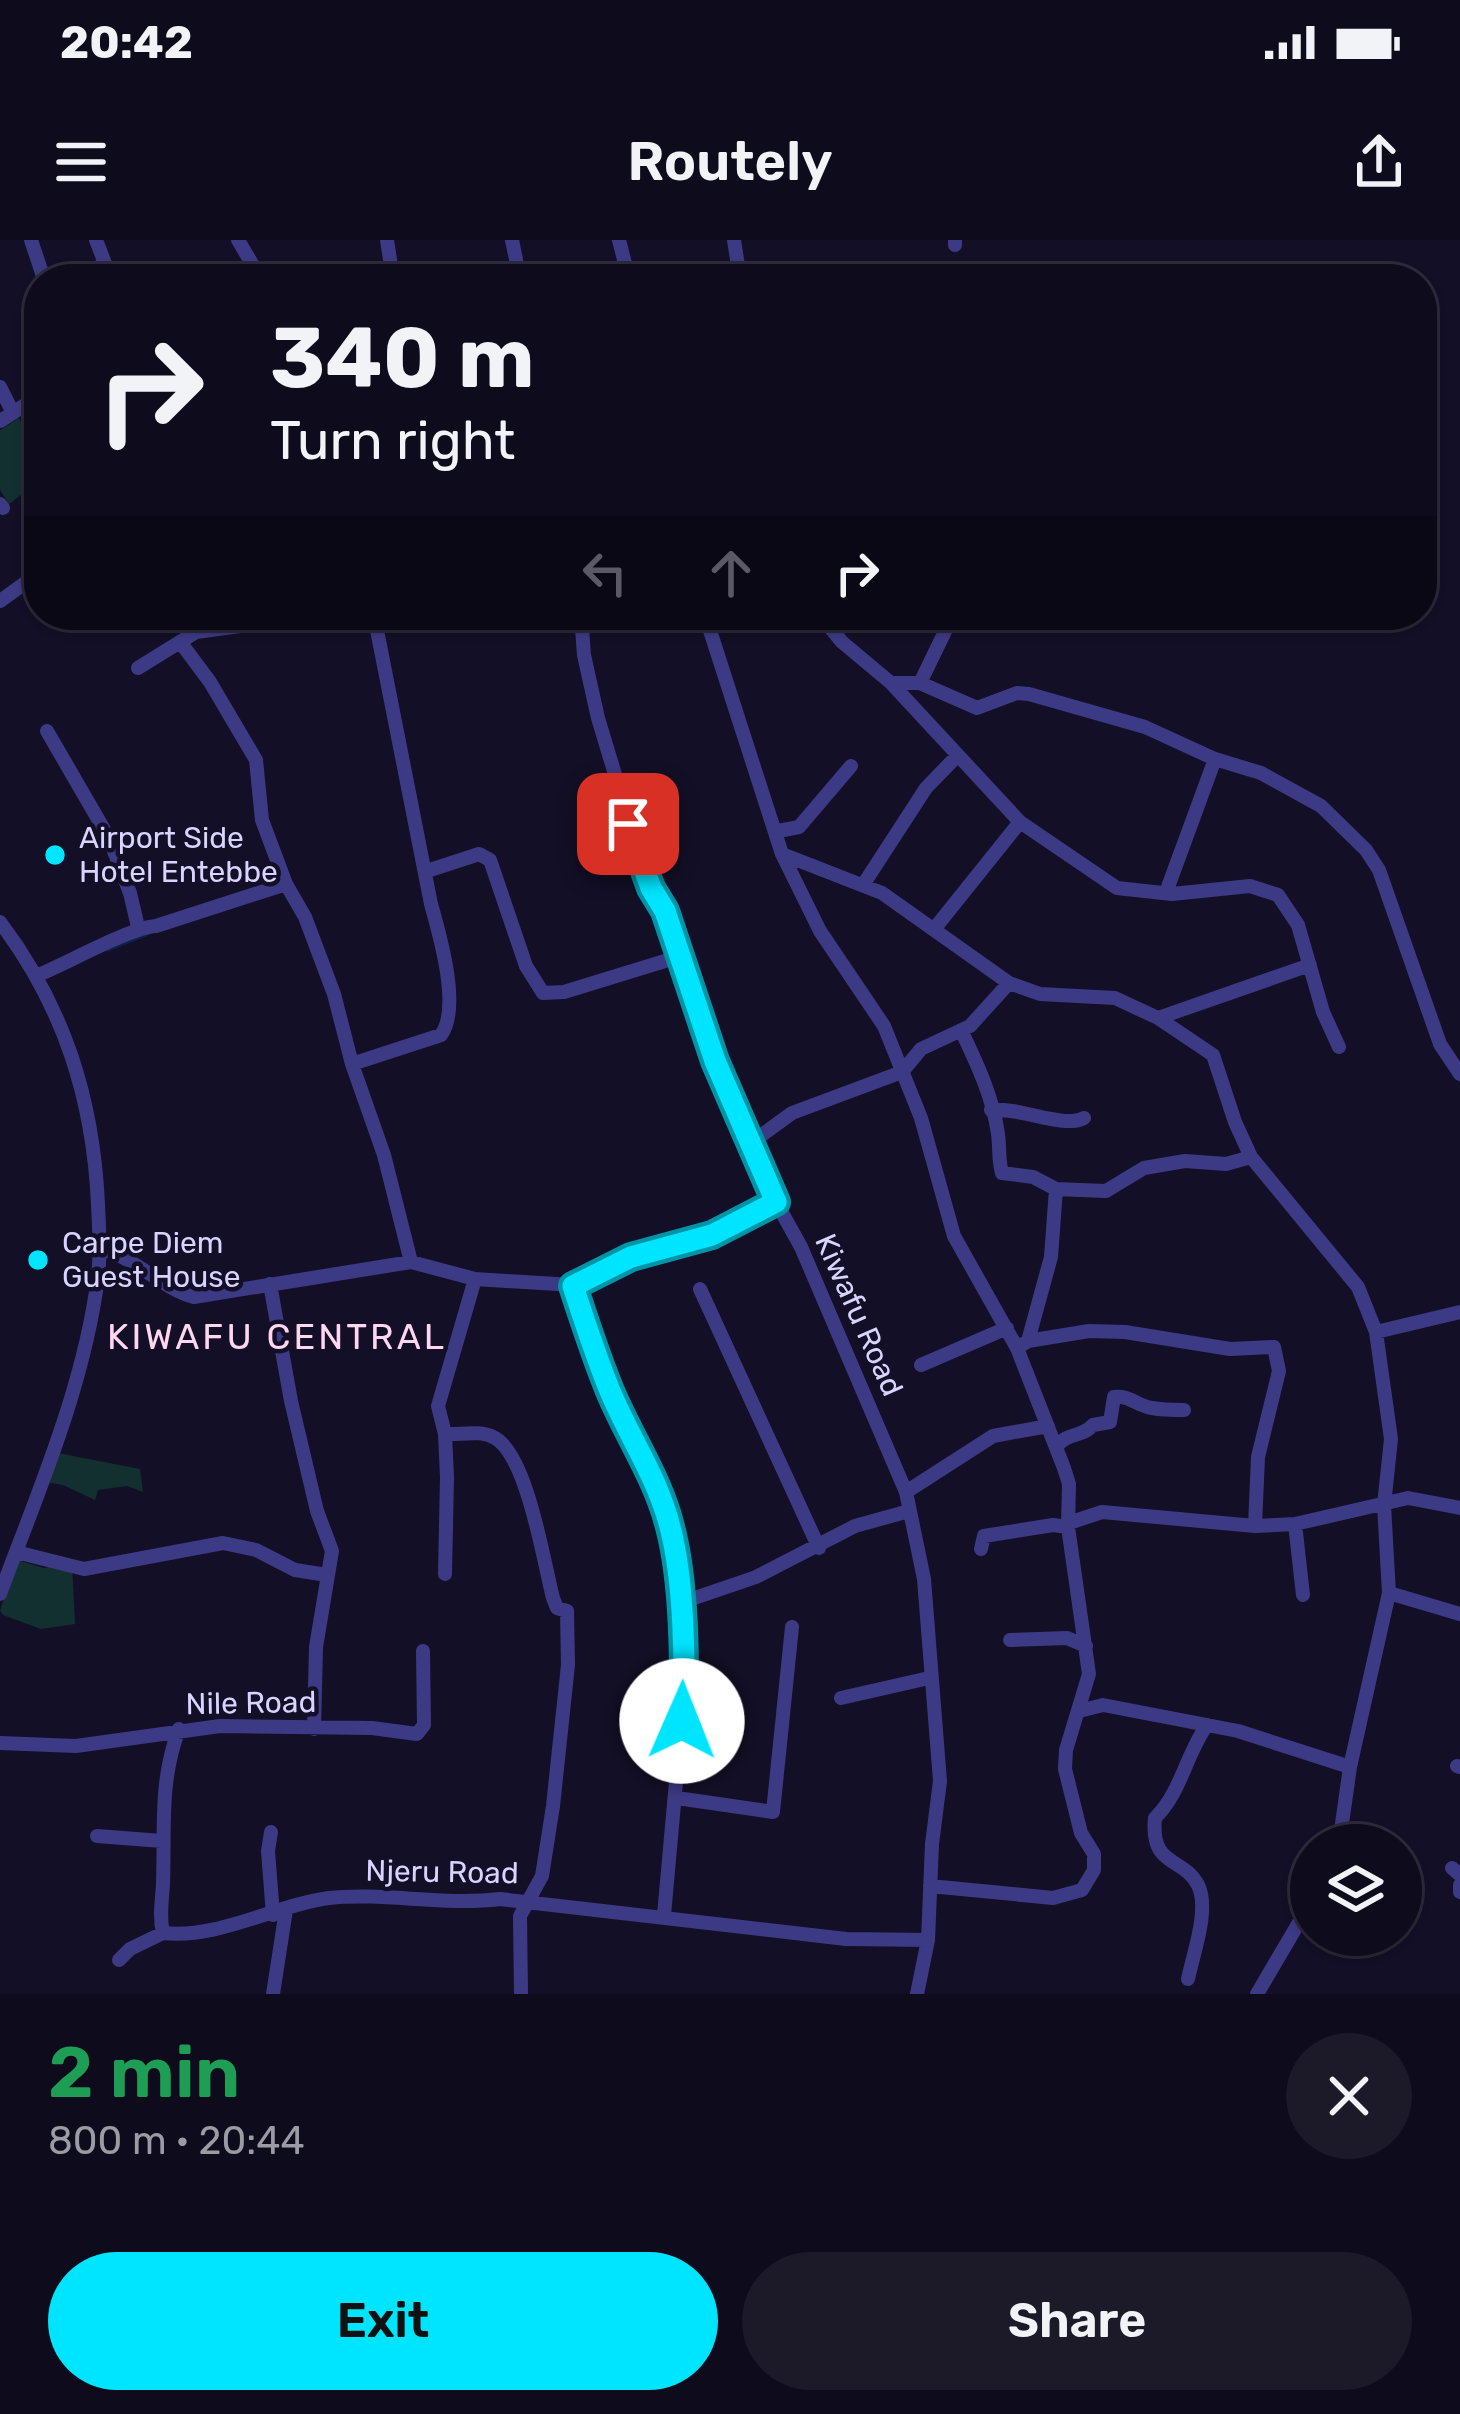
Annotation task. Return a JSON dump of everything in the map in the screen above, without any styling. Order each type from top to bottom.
[{"type":"street","points":[[96,240],[103,264]]},
{"type":"street","points":[[0,386],[7,417]]},
{"type":"street","points":[[138,668],[196,632],[211,630]]},
{"type":"street","points":[[352,1064],[441,1035],[446,1029],[444,949],[376,630]]},
{"type":"street","name":"Kiwafu Road","points":[[582,630],[616,787],[651,888],[665,911],[715,1061],[776,1202],[801,1246],[906,1492],[924,1579],[940,1781],[928,1940],[917,1994]]},
{"type":"street","points":[[709,630],[782,854],[820,931],[884,1026],[922,1118],[954,1236],[1007,1328],[1023,1344],[1069,1484],[1069,1525],[1089,1674],[1071,1727],[1065,1769],[1081,1833],[1094,1854],[1094,1870],[1082,1890],[1053,1898],[930,1886]]},
{"type":"street","points":[[832,630],[891,683],[1020,822],[1117,888],[1172,894],[1250,886],[1264,888],[1290,908],[1339,1047]]},
{"type":"street","points":[[920,683],[946,630]]},
{"type":"street","points":[[181,643],[256,760],[262,820],[317,948],[385,1155],[410,1262]]},
{"type":"street","points":[[891,683],[920,683],[977,708],[1017,693],[1029,694],[1145,727],[1303,793],[1372,859],[1394,908],[1440,1044],[1460,1074]]},
{"type":"street","points":[[47,731],[109,838],[138,927]]},
{"type":"street","points":[[863,885],[926,788],[957,756]]},
{"type":"street","points":[[1172,894],[1168,886],[1215,759]]},
{"type":"street","points":[[778,831],[799,827],[851,766]]},
{"type":"street","points":[[935,928],[1020,822]]},
{"type":"street","points":[[427,871],[479,854],[488,857],[526,966],[542,993],[564,992],[678,957]]},
{"type":"street","points":[[782,854],[863,885],[935,928],[1009,983],[1040,994],[1115,998],[1158,1018],[1214,1055],[1234,1122],[1251,1157],[1358,1287],[1376,1332],[1391,1439],[1384,1505],[1389,1593],[1342,1824]]},
{"type":"street","points":[[38,975],[138,927],[156,926],[286,884]]},
{"type":"street","points":[[0,922],[38,975],[60,1019],[81,1080],[97,1173],[100,1249],[72,1394],[0,1594]]},
{"type":"street","points":[[1158,1018],[1310,965]]},
{"type":"street","points":[[751,1144],[792,1113],[902,1072],[921,1049],[961,1030],[984,1012],[1009,983]]},
{"type":"street","points":[[961,1030],[984,1079],[1003,1173],[1033,1178],[1056,1189],[1106,1191],[1144,1168],[1185,1161],[1226,1164],[1251,1157]]},
{"type":"street","points":[[991,1110],[1024,1110],[1069,1124],[1084,1118]]},
{"type":"street","points":[[1023,1344],[1051,1257],[1056,1189]]},
{"type":"street","points":[[100,1249],[124,1257],[187,1296],[410,1262],[475,1280],[573,1286],[631,1257],[712,1235],[776,1202]]},
{"type":"street","points":[[445,1574],[445,1434],[438,1406],[475,1280]]},
{"type":"street","points":[[269,1284],[291,1401],[317,1511],[332,1551],[315,1664],[314,1729]]},
{"type":"street","points":[[573,1286],[611,1393],[640,1449],[671,1529],[685,1682],[664,1915]]},
{"type":"street","points":[[700,1289],[819,1548]]},
{"type":"street","points":[[1376,1332],[1460,1312]]},
{"type":"street","points":[[921,1365],[1007,1328]]},
{"type":"street","points":[[1023,1344],[1089,1331],[1230,1349],[1274,1347],[1279,1371],[1258,1457],[1255,1526]]},
{"type":"street","points":[[1057,1446],[1068,1436],[1110,1422],[1117,1395],[1130,1397],[1145,1408],[1184,1410]]},
{"type":"street","points":[[906,1492],[993,1436],[1048,1426]]},
{"type":"street","points":[[445,1434],[488,1435],[506,1447],[527,1494],[557,1609],[567,1611],[568,1665],[553,1805],[542,1876],[520,1916],[521,1994]]},
{"type":"street","points":[[981,1549],[984,1536],[1069,1525],[1102,1512],[1255,1526],[1295,1524],[1408,1498],[1460,1508]]},
{"type":"street","points":[[680,1604],[710,1596],[819,1548],[855,1526],[909,1511]]},
{"type":"street","points":[[1295,1524],[1303,1595]]},
{"type":"street","points":[[16,1552],[84,1569],[224,1543],[256,1550],[295,1570],[327,1575]]},
{"type":"street","points":[[1389,1593],[1460,1613]]},
{"type":"street","points":[[677,1798],[772,1812],[792,1627]]},
{"type":"street","points":[[1010,1640],[1067,1638],[1086,1646]]},
{"type":"street","name":"Nile Road","points":[[0,1743],[76,1746],[220,1726],[420,1732],[424,1725],[423,1651]]},
{"type":"street","points":[[842,1698],[929,1678]]},
{"type":"street","points":[[1079,1711],[1103,1705],[1207,1725],[1278,1742],[1350,1767]]},
{"type":"street","points":[[1188,1979],[1200,1890],[1196,1880],[1160,1851],[1155,1818],[1171,1804],[1186,1761],[1207,1725]]},
{"type":"street","points":[[118,1960],[164,1933],[160,1919],[161,1799],[179,1730]]},
{"type":"street","points":[[272,1832],[268,1851],[279,1912],[273,1994]]},
{"type":"street","points":[[97,1836],[162,1841]]},
{"type":"street","name":"Njeru Road","points":[[164,1933],[332,1898],[468,1903],[531,1900],[846,1939],[928,1940]]},
{"type":"street","points":[[1259,1994],[1290,1939]]},
{"type":"green space","points":[[19,418],[24,428],[24,492],[9,504],[0,490],[0,430]]},
{"type":"green space","points":[[58,1453],[140,1469],[143,1492],[127,1486],[98,1490],[95,1500],[45,1482]]},
{"type":"green space","points":[[17,1560],[44,1568],[72,1563],[75,1624],[41,1629],[3,1615],[0,1611]]},
{"type":"waterway","points":[[108,950],[148,934]]},
{"type":"place","name":"Airport Side Hotel Entebbe","points":[[55,855]]},
{"type":"place","name":"Carpe Diem Guest House","points":[[38,1260]]},
{"type":"district","name":"KIWAFU CENTRAL","points":[[277,1336]]},
{"type":"route","points":[[628,824],[651,888],[665,911],[715,1061],[776,1202],[712,1235],[631,1257],[573,1286],[611,1393],[656,1485],[671,1529],[685,1682],[682,1721]]}]
